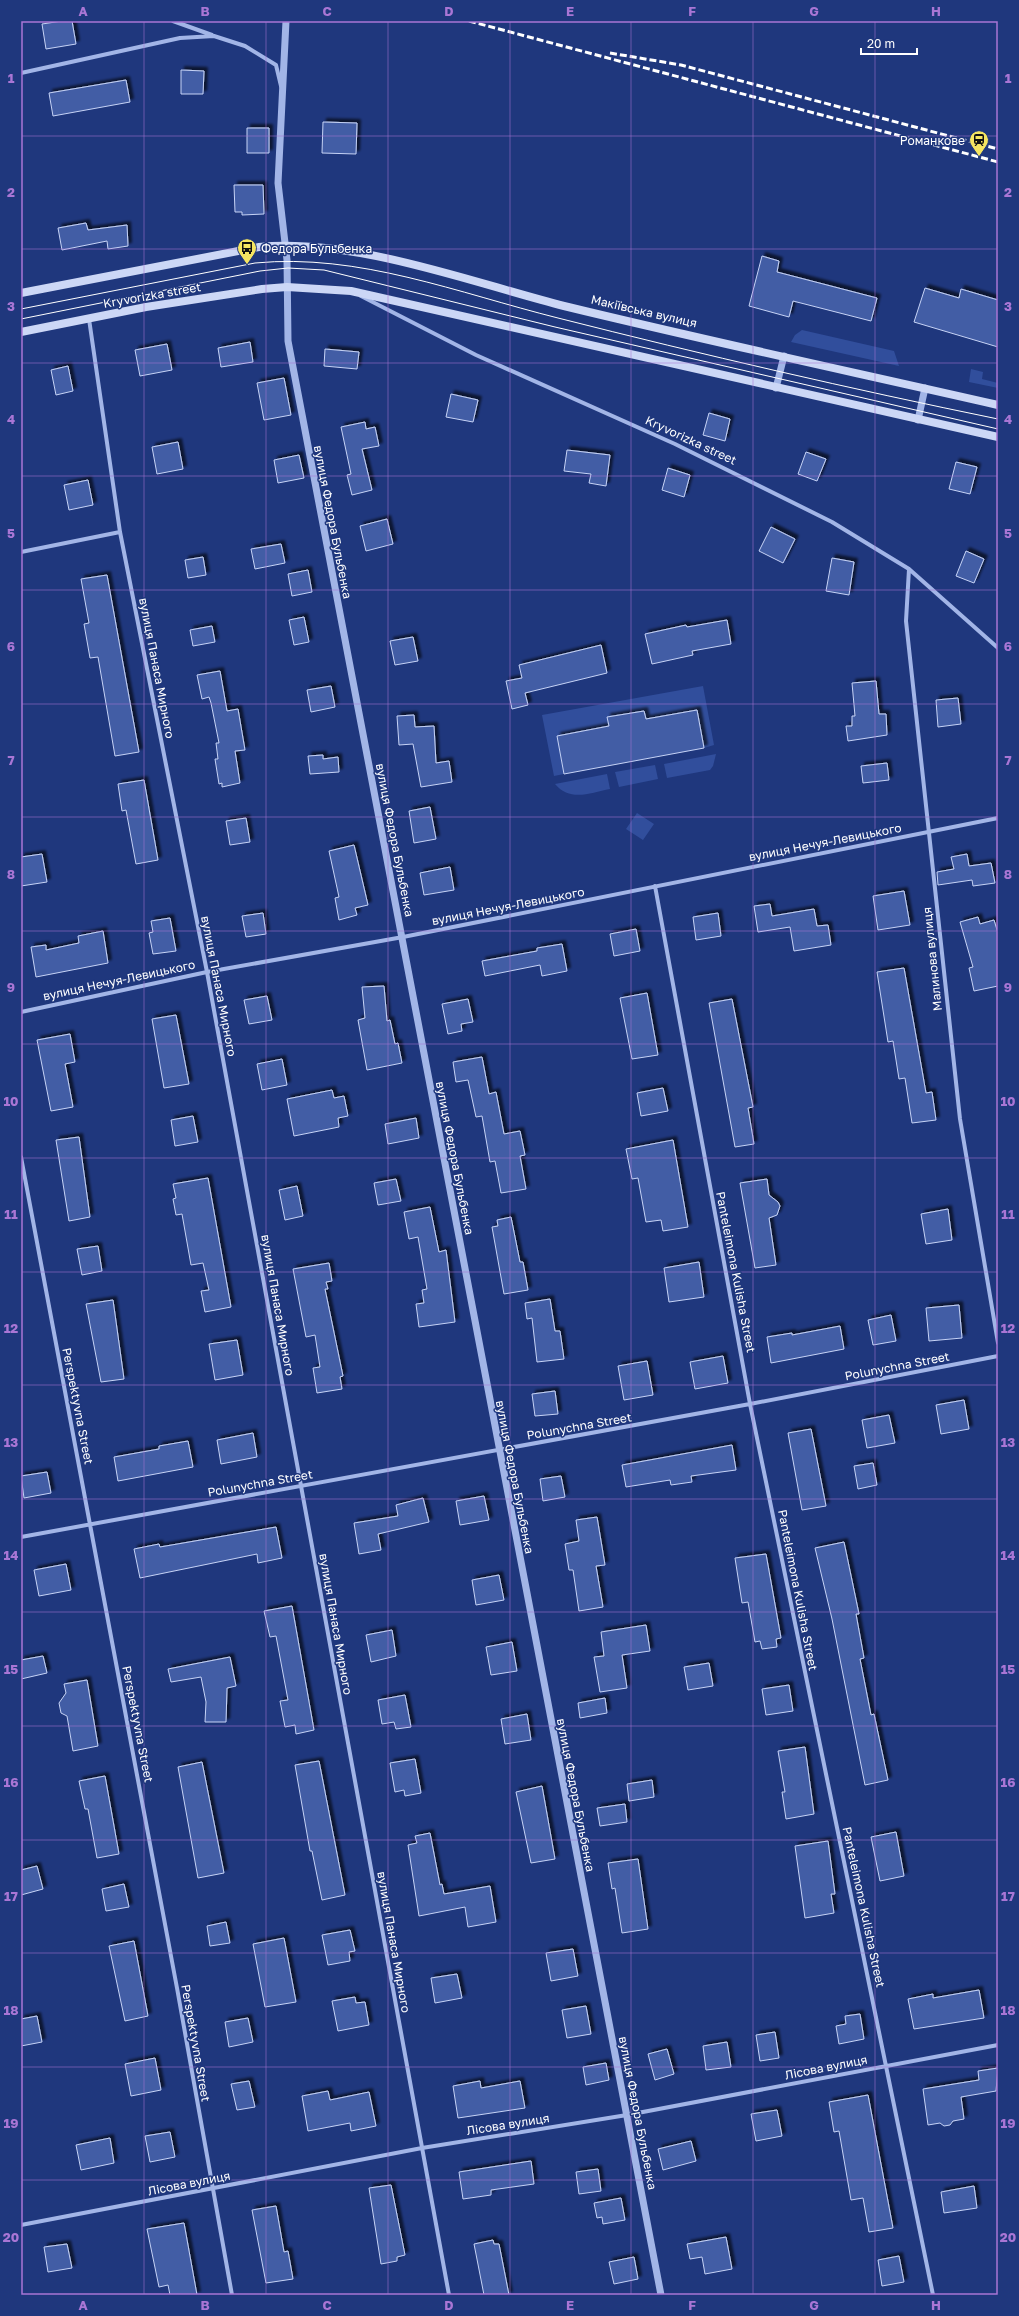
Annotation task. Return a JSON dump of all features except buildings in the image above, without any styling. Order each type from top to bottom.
[{"type":"main road","points":[[21,293],[259,247],[285,245]]},
{"type":"main road","name":"Макіївська вулиця","points":[[285,245],[336,249],[388,260],[564,306],[998,405]]},
{"type":"main road","points":[[287,287],[351,291],[998,437]]},
{"type":"main road","name":"Kryvorizka street","points":[[21,332],[89,318],[247,292],[287,287]]},
{"type":"street","points":[[173,21],[245,46],[276,65],[281,88]]},
{"type":"street","name":"вулиця Федора Бульбенка","points":[[286,21],[281,88],[278,183],[285,245],[288,341],[299,408],[403,937],[499,1450],[661,2295]]},
{"type":"street","points":[[21,73],[180,38],[214,36]]},
{"type":"street","name":"Kryvorizka street","points":[[351,291],[476,355],[675,444],[832,522],[909,569],[998,648]]},
{"type":"street","name":"вулиця Панаса Мирного","points":[[89,318],[120,532],[207,972],[449,2295]]},
{"type":"street","points":[[776,388],[784,356]]},
{"type":"street","points":[[918,420],[925,388]]},
{"type":"street","points":[[21,552],[120,532]]},
{"type":"street","name":"Малинова вулиця","points":[[909,569],[906,621],[927,832],[960,1119],[998,1344]]},
{"type":"street","name":"вулиця Нечуя-Левицького","points":[[21,1012],[207,972],[403,937],[998,818]]},
{"type":"street","name":"Panteleimona Kulisha Street","points":[[655,886],[750,1404],[933,2295]]},
{"type":"street","name":"Perspektyvna Street","points":[[21,1158],[232,2295]]},
{"type":"street","name":"Polunychna Street","points":[[21,1537],[750,1404],[998,1356]]},
{"type":"street","name":"Лісова вулиця","points":[[21,2225],[422,2148],[627,2115],[998,2045]]},
{"type":"shaded area","points":[[802,330],[894,351],[899,366],[791,342],[795,335]]},
{"type":"shaded area","points":[[971,369],[983,372],[982,379],[998,383],[998,388],[969,382]]},
{"type":"shaded area","points":[[703,686],[714,745],[704,748],[646,719],[644,711],[608,717],[609,726],[557,736],[564,774],[554,776],[542,715]]},
{"type":"shaded area","points":[[716,754],[713,766],[710,770],[667,778],[664,764]]},
{"type":"shaded area","points":[[655,765],[658,779],[619,787],[615,772]]},
{"type":"shaded area","points":[[607,774],[610,789],[588,794],[574,795],[567,793],[555,784]]},
{"type":"shaded area","points":[[637,813],[654,824],[643,840],[626,829]]},
{"type":"tram line","points":[[21,309],[255,263],[294,261],[332,264],[370,269],[408,277],[558,318],[668,345],[833,384],[998,419]]},
{"type":"tram line","points":[[21,319],[260,271],[288,268],[324,270],[555,327],[998,429]]},
{"type":"railway","points":[[469,21],[998,162]]},
{"type":"railway","points":[[610,53],[681,65],[998,149]]},
{"type":"place","name":"Романкове","points":[[979,157]]},
{"type":"place","name":"Федора Бульбенка","points":[[247,265]]}]
